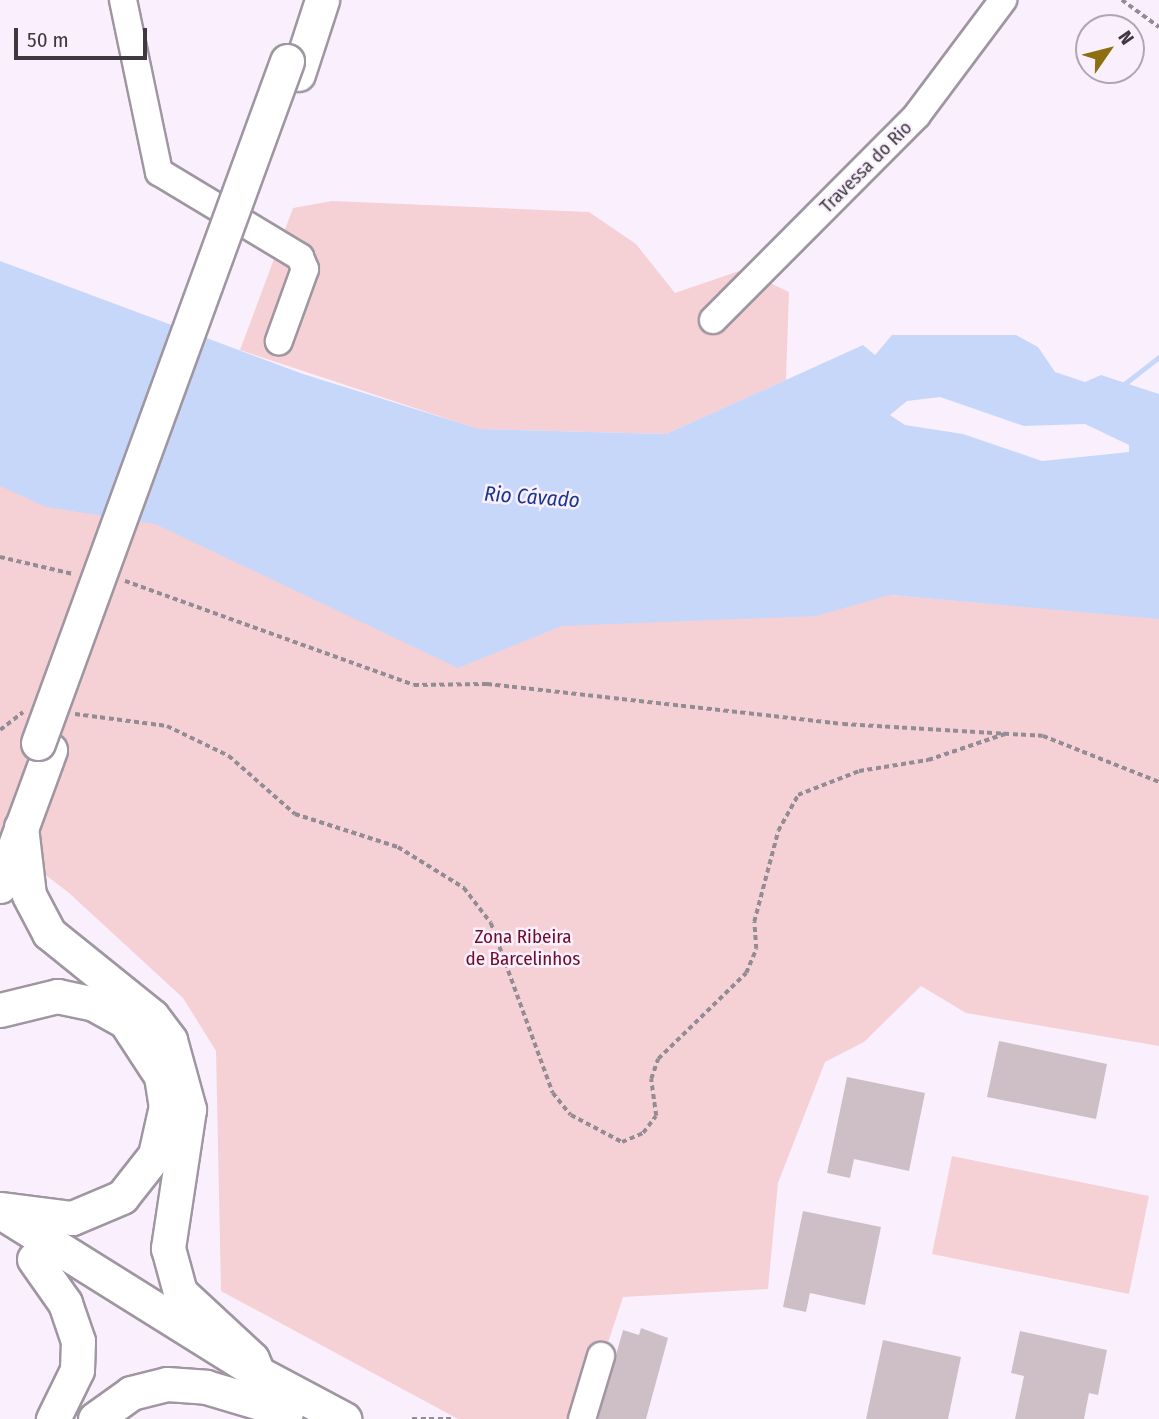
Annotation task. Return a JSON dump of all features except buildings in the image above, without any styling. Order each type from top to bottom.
[{"type":"main road","points":[[292,67],[308,0]]},
{"type":"main road","points":[[0,886],[7,834],[44,746],[292,67],[322,0]]},
{"type":"main road","points":[[7,834],[29,895],[49,933],[152,1016],[170,1040],[189,1109],[168,1248],[180,1292],[251,1359],[258,1373]]},
{"type":"main road","points":[[0,1010],[57,996],[94,1004],[125,1021],[161,1076],[166,1106],[155,1155],[122,1197],[72,1218],[0,1210]]},
{"type":"main road","points":[[0,1210],[258,1373],[344,1419]]},
{"type":"main road","points":[[0,1237],[296,1415]]},
{"type":"main road","points":[[34,1259],[65,1303],[78,1341],[77,1370],[53,1419]]},
{"type":"main road","points":[[95,1419],[131,1393],[167,1384],[206,1387],[296,1415]]},
{"type":"street","points":[[123,0],[159,172],[300,257],[306,269],[279,341]]},
{"type":"street","name":"Travessa do Rio","points":[[713,320],[918,115],[1003,0]]},
{"type":"street","points":[[582,1419],[601,1356]]},
{"type":"path","points":[[1122,0],[1159,27]]},
{"type":"path","points":[[0,557],[80,575]]},
{"type":"path","points":[[125,582],[414,685],[487,684],[663,699],[843,724],[1043,736],[1159,782]]},
{"type":"path","points":[[0,730],[29,708]]},
{"type":"path","points":[[71,714],[167,726],[229,756],[295,814],[398,847],[464,888],[491,923],[553,1093],[571,1115],[622,1142],[643,1133],[656,1116],[651,1079],[658,1059],[746,973],[756,949],[754,922],[778,831],[798,795],[859,771],[928,760],[1005,734]]},
{"type":"path","points":[[412,1419],[452,1419]]},
{"type":"green space","points":[[332,201],[589,212],[636,244],[675,293],[742,270],[789,292],[786,380],[666,434],[478,429],[240,350],[293,208]]},
{"type":"green space","name":"Zona Ribeira de Barcelinhos","points":[[0,463],[890,595],[1159,618],[1159,1046],[966,1013],[921,986],[864,1042],[825,1062],[778,1183],[768,1289],[623,1297],[583,1419],[458,1419],[221,1291],[216,1051],[183,998],[69,893],[0,840]]},
{"type":"green space","points":[[952,1156],[1149,1196],[1129,1294],[932,1254]]},
{"type":"water","name":"Rio Cávado","points":[[0,261],[303,374],[479,429],[666,434],[863,345],[875,355],[892,335],[1016,335],[1038,347],[1055,372],[1085,382],[1101,375],[1159,394],[1159,619],[890,595],[816,616],[562,626],[458,668],[155,524],[46,507],[0,486]],"holes":[[[940,397],[1024,426],[1085,424],[1129,445],[1129,452],[1042,461],[963,434],[905,425],[890,415],[907,401]]]},
{"type":"waterway","points":[[1123,385],[1159,357]]}]
